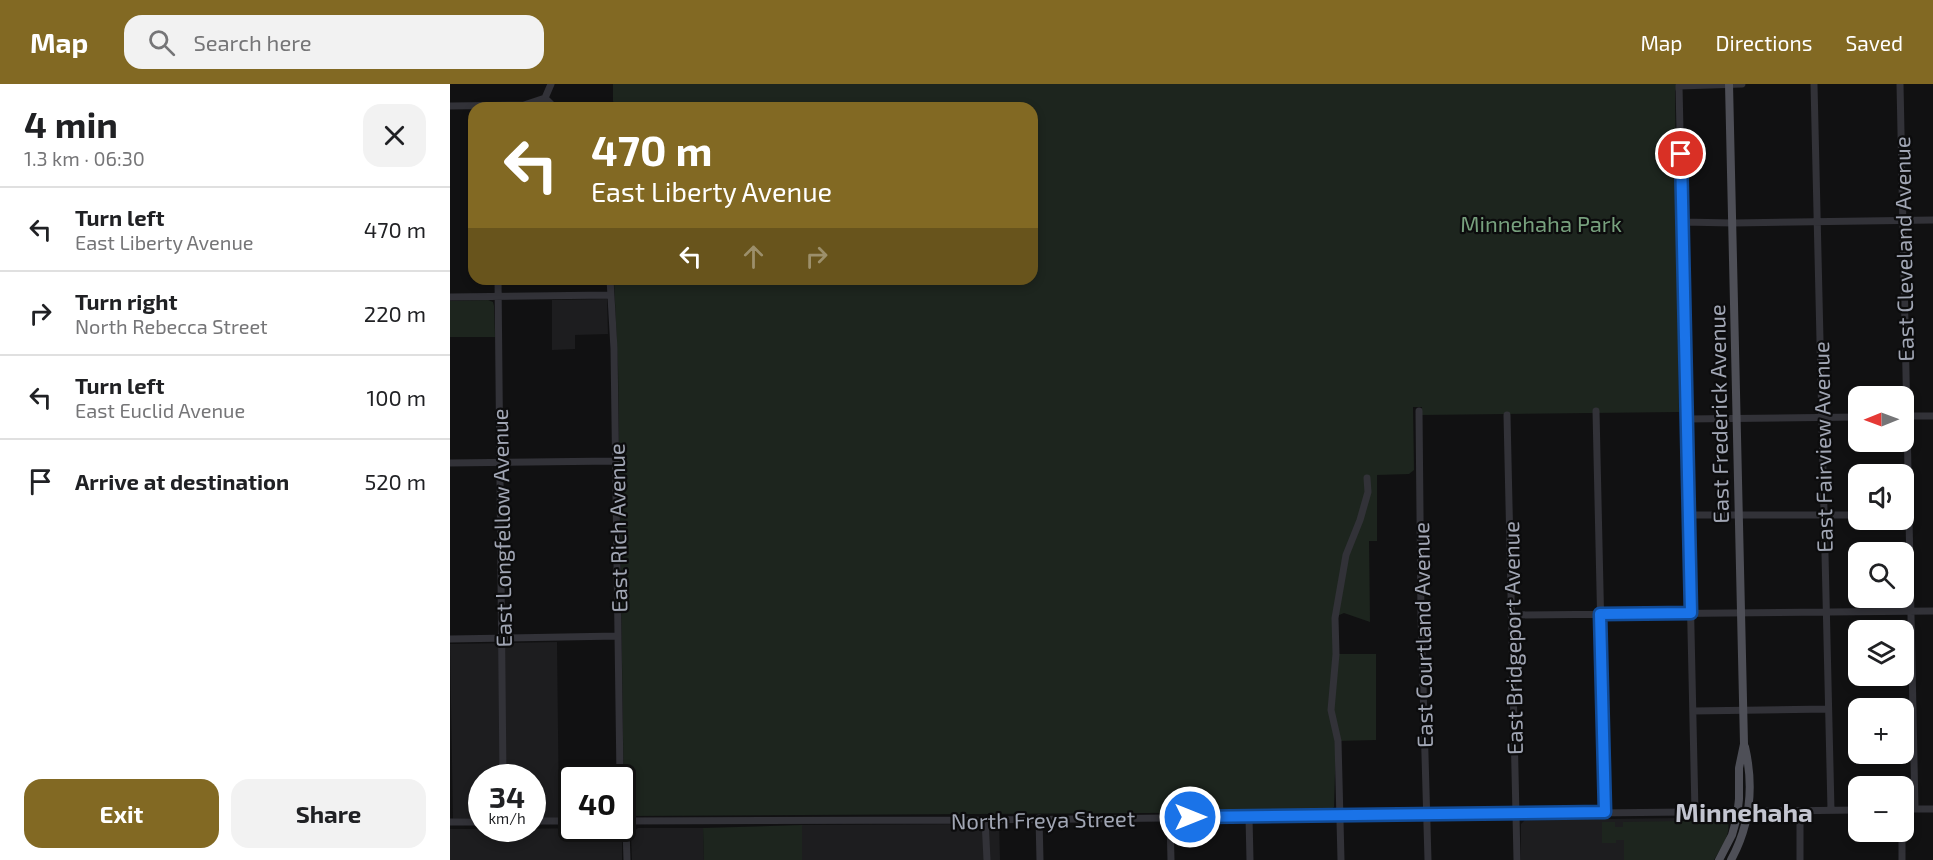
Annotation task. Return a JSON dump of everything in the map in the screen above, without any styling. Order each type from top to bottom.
[{"type":"main road","name":"East Frederick Avenue","points":[[1719,860],[1732,835],[1738,811],[1739,768],[1744,744],[1729,84]]},
{"type":"main road","name":"East Frederick Avenue","points":[[1731,860],[1743,834],[1748,811],[1750,768],[1744,744]]},
{"type":"street","points":[[537,102],[545,98],[550,84]]},
{"type":"street","points":[[1695,812],[1679,86],[1742,84]]},
{"type":"street","name":"East Fairview Avenue","points":[[1814,84],[1831,810]]},
{"type":"street","name":"East Cleveland Avenue","points":[[1900,84],[1905,386]]},
{"type":"street","points":[[545,98],[549,102]]},
{"type":"street","points":[[450,106],[468,106]]},
{"type":"street","points":[[1682,222],[1933,220]]},
{"type":"street","name":"East Longfellow Avenue","points":[[498,285],[503,764]]},
{"type":"street","name":"East Rich Avenue","points":[[610,285],[614,349],[620,764]]},
{"type":"street","points":[[450,297],[610,295]]},
{"type":"street","name":"East Courtland Avenue","points":[[1419,411],[1420,616],[1428,860]]},
{"type":"street","points":[[1596,411],[1605,812]]},
{"type":"street","name":"East Bridgeport Avenue","points":[[1507,415],[1517,860]]},
{"type":"street","points":[[1914,416],[1933,416]]},
{"type":"street","points":[[1686,419],[1848,417]]},
{"type":"street","points":[[450,463],[616,461]]},
{"type":"street","points":[[1341,860],[1338,741],[1331,710],[1336,654],[1335,618],[1346,555],[1368,492],[1367,478]]},
{"type":"street","points":[[1689,515],[1848,515]]},
{"type":"street","name":"East Cleveland Avenue","points":[[1907,530],[1911,611],[1915,809]]},
{"type":"street","points":[[1511,615],[1933,611]]},
{"type":"street","points":[[450,639],[618,636]]},
{"type":"street","points":[[1693,711],[1828,709]]},
{"type":"street","points":[[1915,809],[1933,809]]},
{"type":"street","name":"North Freya Street","points":[[636,820],[985,820],[1848,810]]},
{"type":"street","points":[[1800,811],[1800,860]]},
{"type":"street","points":[[1249,817],[1250,860]]},
{"type":"street","points":[[1170,818],[1171,860]]},
{"type":"street","points":[[1039,819],[1040,860]]},
{"type":"street","points":[[985,820],[987,860]]},
{"type":"street","points":[[450,822],[468,822]]},
{"type":"street","points":[[626,842],[627,860]]},
{"type":"street","points":[[1902,842],[1902,860]]},
{"type":"shaded area","points":[[607,299],[608,334],[575,335],[575,349],[552,350],[552,300]]},
{"type":"shaded area","points":[[557,642],[558,818],[546,818],[546,764],[468,764],[468,818],[453,819],[450,644]]},
{"type":"shaded area","points":[[1684,818],[1684,860],[1521,860],[1521,824],[1525,820]]},
{"type":"shaded area","points":[[999,824],[1000,860],[802,860],[802,825]]},
{"type":"shaded area","points":[[546,828],[558,828],[558,842],[622,842],[622,860],[450,860],[450,829],[468,829],[468,842],[546,842]]},
{"type":"shaded area","points":[[703,828],[704,860],[632,860],[631,842],[636,842],[636,829]]},
{"type":"green space","name":"Minnehaha Park","points":[[613,84],[1679,84],[1675,91],[1679,412],[1422,415],[1422,407],[1413,407],[1414,470],[1409,474],[1377,475],[1377,541],[1369,541],[1370,622],[1344,613],[1337,616],[1339,654],[1376,654],[1376,740],[1336,741],[1334,807],[1328,812],[636,816],[636,764],[623,764],[618,366],[614,285],[1038,285],[1038,102],[613,102]]},
{"type":"green space","points":[[488,300],[493,302],[494,306],[495,337],[450,337],[450,301]]},
{"type":"green space","points":[[1684,818],[1722,818],[1728,822],[1726,837],[1714,860],[1624,860],[1624,840],[1616,840],[1616,843],[1602,843],[1602,822],[1615,822],[1615,827],[1623,827],[1623,822],[1683,821]]},
{"type":"green space","points":[[802,825],[802,860],[704,860],[703,828]]},
{"type":"district","name":"Minnehaha","points":[[1744,811]]},
{"type":"route","points":[[1190,817],[1605,812],[1600,614],[1691,613],[1681,154]]}]
